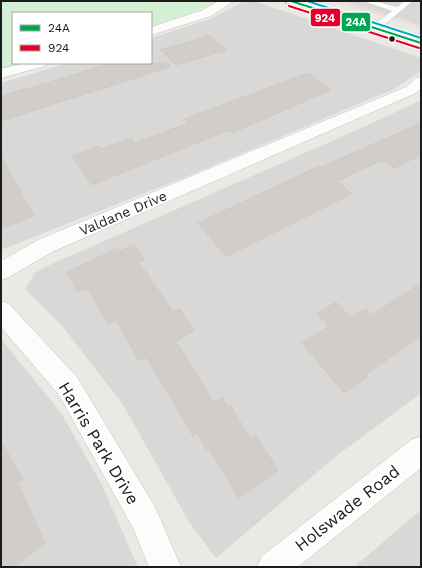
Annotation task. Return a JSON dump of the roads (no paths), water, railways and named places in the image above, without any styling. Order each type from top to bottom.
[{"type":"main road","points":[[291,1],[421,43]]},
{"type":"street","points":[[152,31],[207,13],[228,1]]},
{"type":"street","points":[[1,74],[36,64]]},
{"type":"street","name":"Valdane Drive","points":[[1,271],[45,246],[411,90],[421,81]]},
{"type":"street","name":"Harris Park Drive","points":[[1,311],[68,386],[144,518],[165,567]]},
{"type":"street","name":"Holswade Road","points":[[273,567],[421,450]]},
{"type":"lane","points":[[367,1],[398,10]]},
{"type":"lane","points":[[375,28],[409,1]]}]
